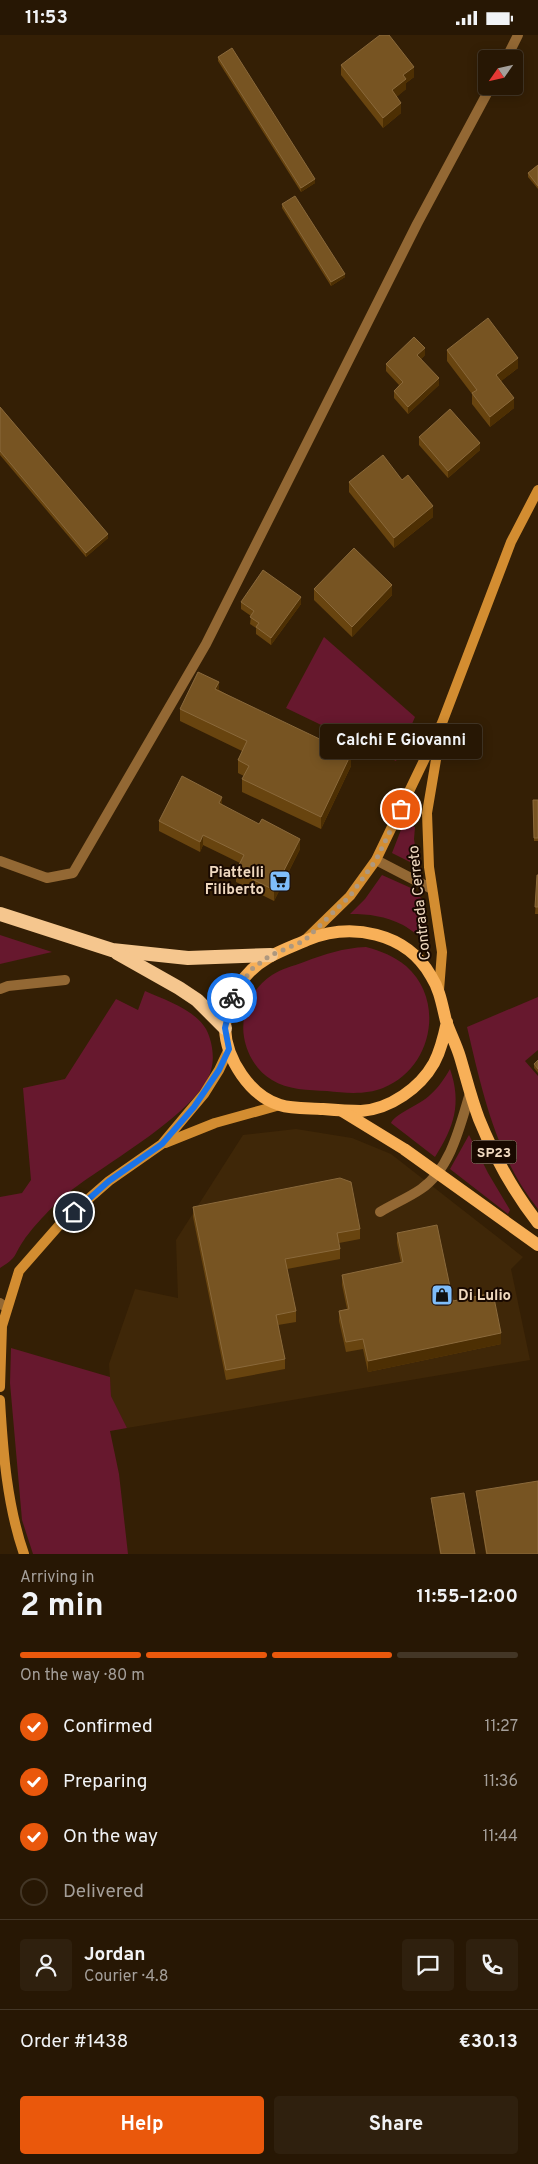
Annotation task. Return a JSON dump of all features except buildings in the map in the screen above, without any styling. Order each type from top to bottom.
[{"type":"highway","points":[[0,914],[112,950],[197,1000],[225,1028]]},
{"type":"highway","points":[[112,950],[188,957],[271,955]]},
{"type":"main road","name":"Contrada Cerreto","points":[[304,941],[345,902],[376,860],[442,723],[512,542],[538,490]]},
{"type":"main road","name":"Contrada Cerreto","points":[[439,991],[442,952],[429,867],[427,813],[442,723]]},
{"type":"main road","points":[[338,931],[373,933],[398,944],[419,960],[430,974],[439,991],[447,1022],[443,1044],[434,1064],[421,1081],[404,1095],[385,1105],[364,1111],[342,1111],[280,1105],[263,1096],[248,1083],[237,1067],[229,1049],[225,1028],[229,1006],[239,986],[253,968],[271,955],[304,941],[338,931]]},
{"type":"main road","name":"SP23","points":[[447,1022],[460,1055],[481,1124],[500,1165],[517,1194],[538,1223]]},
{"type":"main road","points":[[162,1144],[204,1094],[229,1049]]},
{"type":"main road","points":[[0,1387],[4,1306],[19,1271],[62,1222],[109,1181],[162,1144],[215,1123],[280,1105]]},
{"type":"main road","points":[[342,1111],[404,1149],[538,1245]]},
{"type":"main road","points":[[0,1400],[4,1461],[18,1537],[24,1554]]},
{"type":"street","points":[[510,50],[518,35]]},
{"type":"street","points":[[0,861],[48,879],[73,873],[206,644],[417,224],[486,95]]},
{"type":"street","points":[[376,860],[432,889]]},
{"type":"street","points":[[0,989],[65,980]]},
{"type":"street","points":[[380,1212],[422,1188],[437,1173],[458,1131],[470,1093]]},
{"type":"shaded area","points":[[324,637],[415,717],[396,761],[286,708]]},
{"type":"shaded area","points":[[404,822],[415,827],[414,839],[418,866],[392,853]]},
{"type":"shaded area","points":[[382,875],[411,888],[422,899],[429,942],[390,919],[350,914],[365,899]]},
{"type":"shaded area","points":[[0,935],[52,952],[0,964]]},
{"type":"shaded area","points":[[366,947],[387,954],[406,966],[419,981],[426,997],[429,1015],[428,1033],[422,1050],[413,1066],[400,1079],[383,1088],[363,1093],[298,1089],[284,1086],[267,1076],[253,1062],[244,1037],[244,1019],[253,994],[265,980],[279,971],[319,956]]},
{"type":"shaded area","points":[[145,991],[187,1011],[201,1022],[206,1029],[211,1044],[213,1060],[211,1070],[203,1086],[171,1120],[63,1197],[24,1240],[13,1259],[0,1268],[0,1197],[22,1193],[31,1180],[23,1088],[65,1079],[116,999],[138,1010]]},
{"type":"shaded area","points":[[538,997],[538,1050],[525,1061],[538,1076],[538,1209],[511,1168],[492,1123],[467,1027]]},
{"type":"shaded area","points":[[450,1069],[454,1082],[456,1104],[447,1136],[435,1157],[391,1123],[398,1116],[430,1095]]},
{"type":"shaded area","points":[[296,1129],[352,1138],[391,1154],[523,1257],[511,1269],[530,1360],[127,1428],[111,1396],[109,1364],[135,1289],[178,1298],[176,1240],[243,1135]]},
{"type":"shaded area","points":[[469,1135],[488,1173],[510,1210],[508,1214],[450,1169]]},
{"type":"shaded area","points":[[11,1348],[110,1377],[111,1396],[127,1428],[110,1431],[119,1474],[128,1554],[33,1554],[22,1520],[10,1383]]},
{"type":"way so far","points":[[232,998],[245,976],[253,968],[271,955],[304,941],[335,913],[376,860],[401,809]]},
{"type":"place","name":"Calchi E Giovanni","points":[[401,809]]},
{"type":"place","name":"Piattelli Filiberto","points":[[280,881]]},
{"type":"place","name":"Di Lulio","points":[[442,1295]]},
{"type":"route","points":[[74,1212],[109,1181],[162,1144],[204,1094],[229,1049],[225,1028],[226,1017],[232,998]]}]
